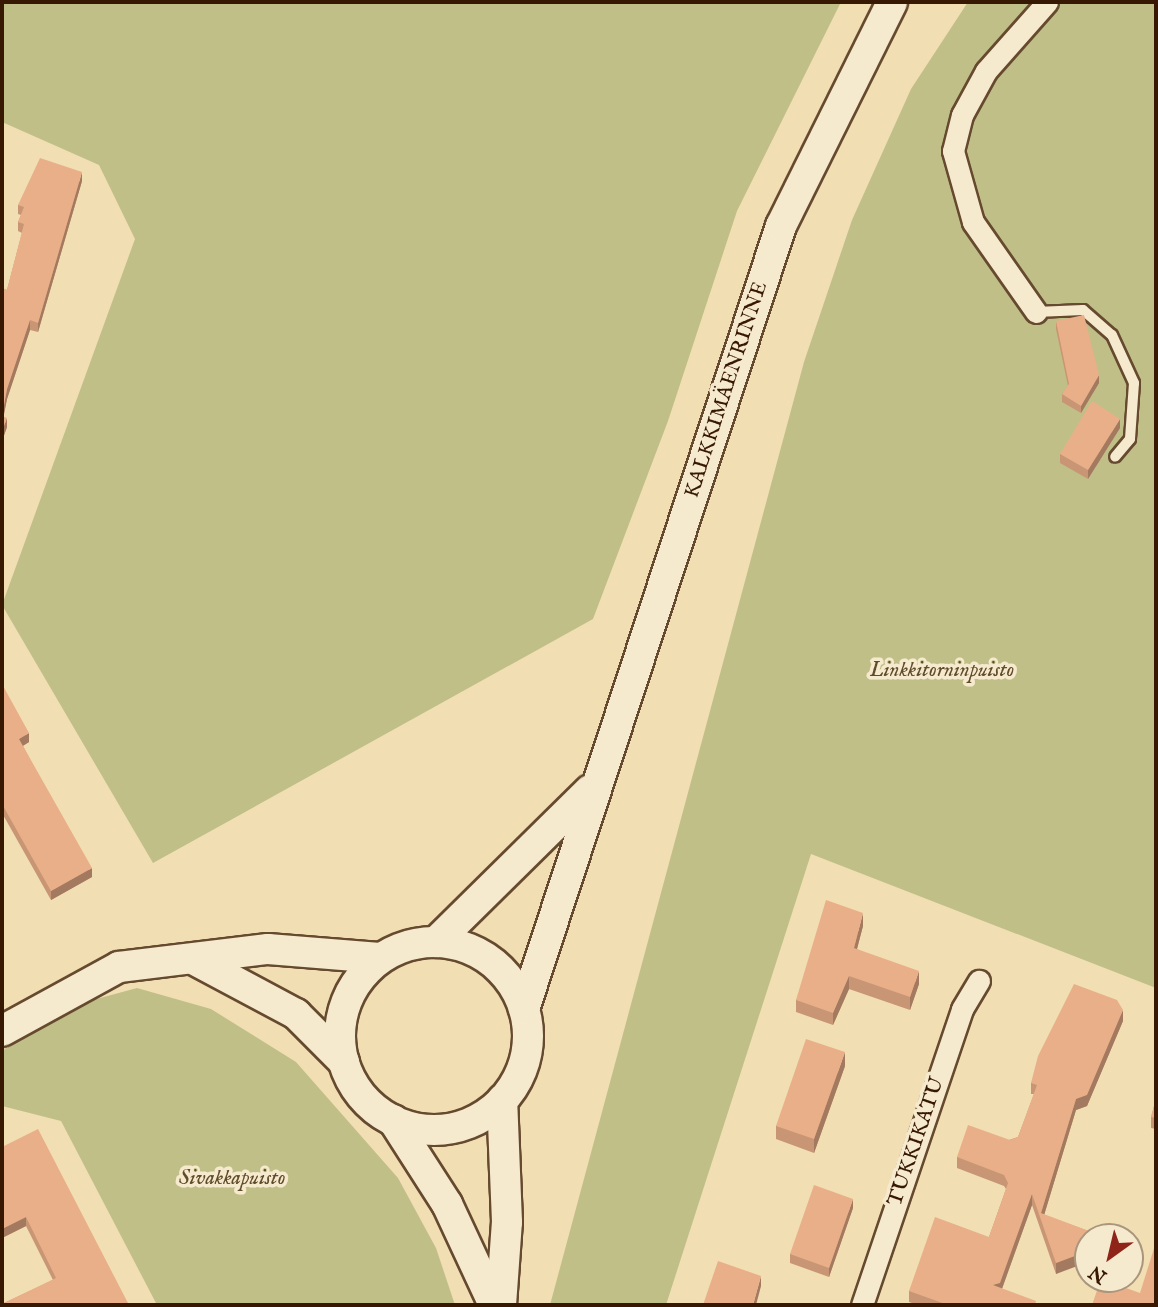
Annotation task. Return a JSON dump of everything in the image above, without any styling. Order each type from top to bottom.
[{"type":"street","name":"KALKKIMÄENRINNE","points":[[524,1009],[559,913],[591,790],[632,693],[781,226],[892,2]]},
{"type":"street","points":[[1036,312],[973,222],[953,151],[962,115],[986,71],[1047,2]]},
{"type":"street","name":"KALKKIMÄENRINNE","points":[[436,942],[591,790]]},
{"type":"street","points":[[2,1031],[119,967],[268,949],[380,958],[436,942],[491,961],[524,1009],[522,1067],[502,1100],[451,1128],[393,1120]]},
{"type":"street","points":[[344,1062],[345,1004],[380,958]]},
{"type":"street","points":[[193,959],[296,1014],[344,1062],[362,1097],[393,1120],[447,1204],[494,1305]]},
{"type":"street","name":"TUKKIKATU","points":[[862,1305],[958,1020],[979,981]]},
{"type":"street","points":[[501,1305],[507,1222],[502,1100]]},
{"type":"lane","points":[[1036,312],[1083,310],[1112,335],[1134,383],[1130,439],[1115,457]]},
{"type":"green space","points":[[2,2],[841,2],[737,211],[668,421],[593,619],[153,863],[2,605],[135,239],[99,165],[2,122]]},
{"type":"green space","name":"Linkkitorninpuisto","points":[[968,2],[1156,2],[1156,988],[811,854],[666,1305],[550,1305],[804,362],[852,220],[911,89]]},
{"type":"green space","name":"Sivakkapuisto","points":[[137,988],[211,1009],[296,1062],[398,1178],[436,1248],[455,1305],[157,1305],[61,1121],[2,1106],[2,1051],[78,1004]]},
{"type":"building","points":[[40,158],[82,172],[38,323],[30,320],[7,389],[2,416],[2,288],[7,290],[24,224],[18,222],[24,207],[18,205]]},
{"type":"building","points":[[1084,315],[1099,375],[1081,406],[1062,394],[1069,384],[1056,321]]},
{"type":"building","points":[[1092,401],[1120,419],[1088,470],[1060,454]]},
{"type":"building","points":[[2,416],[7,418],[2,431]]},
{"type":"building","points":[[2,684],[29,733],[19,739],[92,868],[51,891],[2,804]]},
{"type":"building","points":[[826,900],[863,913],[854,948],[919,971],[910,997],[849,976],[833,1013],[796,1000]]},
{"type":"building","points":[[1074,984],[1117,1000],[1123,1010],[1087,1095],[1076,1099],[1041,1213],[1074,1225],[1074,1256],[1056,1263],[1032,1194],[1000,1283],[993,1285],[1036,1301],[1035,1305],[948,1305],[909,1291],[935,1217],[989,1237],[1008,1183],[1004,1175],[957,1157],[968,1125],[1010,1140],[1018,1137],[1037,1085],[1031,1083],[1038,1056]]},
{"type":"building","points":[[806,1039],[845,1052],[814,1139],[776,1126]]},
{"type":"building","points":[[1156,1099],[1156,1118],[1151,1117]]},
{"type":"building","points":[[38,1129],[129,1305],[5,1305],[4,1303],[56,1278],[26,1217],[2,1229],[2,1147]]},
{"type":"building","points":[[814,1185],[853,1199],[829,1268],[790,1254]]},
{"type":"building","points":[[1156,1242],[1156,1305],[1092,1305],[1096,1293],[1144,1293],[1144,1280]]},
{"type":"building","points":[[718,1261],[761,1276],[753,1305],[703,1305]]}]
